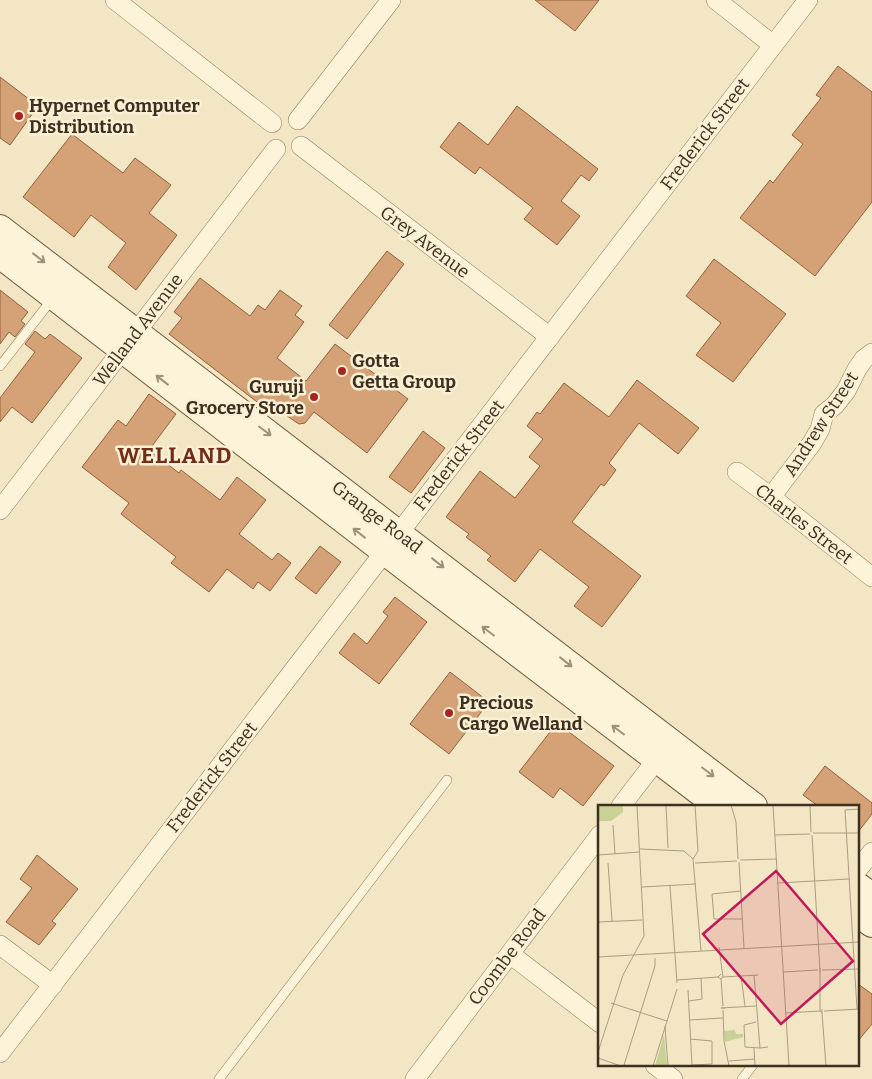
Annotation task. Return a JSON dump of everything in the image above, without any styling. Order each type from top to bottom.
[{"type":"main road","name":"Grange Road","points":[[0,228],[129,341],[663,751],[752,805]]},
{"type":"main road","name":"Grange Road","points":[[0,255],[54,296],[129,341]]},
{"type":"main road","name":"Grange Road","points":[[663,751],[717,805]]},
{"type":"main road","points":[[860,895],[865,916]]},
{"type":"street","points":[[114,0],[272,123]]},
{"type":"street","points":[[298,120],[391,0]]},
{"type":"street","points":[[716,0],[773,46]]},
{"type":"street","name":"Frederick Street","points":[[0,1053],[808,0]]},
{"type":"street","points":[[290,116],[298,120],[304,128],[305,138],[301,146],[293,152],[284,152],[276,149],[270,141],[269,132],[272,123],[280,117],[290,116]]},
{"type":"street","name":"Grey Avenue","points":[[301,146],[550,337]]},
{"type":"street","name":"Welland Avenue","points":[[0,510],[276,149]]},
{"type":"street","name":"Andrew Street","points":[[771,497],[812,443],[820,429],[824,414],[835,405],[846,391],[864,359],[872,353]]},
{"type":"street","name":"Charles Street","points":[[736,472],[869,569]]},
{"type":"street","points":[[622,805],[663,751]]},
{"type":"street","name":"Coombe Road","points":[[415,1079],[598,838]]},
{"type":"street","points":[[860,867],[872,852]]},
{"type":"street","points":[[0,945],[53,985]]},
{"type":"street","points":[[510,954],[598,1021]]},
{"type":"street","points":[[656,1066],[673,1079]]},
{"type":"lane","points":[[0,366],[54,296]]},
{"type":"lane","points":[[219,1079],[447,780]]},
{"type":"lane","points":[[742,1079],[752,1066]]},
{"type":"building","points":[[535,0],[599,0],[575,31]]},
{"type":"building","points":[[838,66],[872,92],[872,202],[815,276],[740,218],[770,180],[773,183],[803,144],[792,135],[821,98],[816,95]]},
{"type":"building","name":"Hypernet Computer Distribution","points":[[0,77],[38,106],[10,145],[0,138]]},
{"type":"building","points":[[517,106],[598,169],[589,181],[581,175],[561,201],[580,216],[557,245],[524,219],[533,208],[480,167],[475,174],[440,147],[459,122],[488,145]]},
{"type":"building","points":[[72,134],[123,173],[135,158],[171,185],[149,213],[177,235],[136,290],[108,267],[126,243],[91,215],[74,237],[23,197]]},
{"type":"building","points":[[387,251],[404,264],[347,339],[329,325]]},
{"type":"building","points":[[714,259],[786,314],[733,382],[696,355],[721,323],[686,296]]},
{"type":"building","points":[[200,278],[250,316],[258,305],[265,310],[280,290],[302,306],[295,315],[304,322],[277,358],[306,381],[335,344],[408,399],[367,453],[314,412],[305,423],[299,424],[274,407],[270,412],[169,334],[182,318],[174,312]]},
{"type":"building","points":[[0,290],[28,312],[21,321],[25,324],[15,337],[9,332],[0,344]]},
{"type":"building","points":[[35,331],[45,339],[50,334],[82,358],[32,423],[12,407],[0,422],[0,398],[35,352],[25,344]]},
{"type":"building","points":[[637,380],[699,428],[678,454],[639,423],[609,463],[616,470],[604,486],[601,484],[572,522],[641,576],[602,627],[574,606],[589,587],[540,549],[515,582],[487,560],[491,556],[466,537],[469,534],[446,517],[480,471],[515,498],[540,466],[529,457],[543,439],[527,426],[537,412],[540,414],[564,383],[609,417]]},
{"type":"building","points":[[149,394],[176,414],[149,450],[179,473],[181,470],[220,500],[237,477],[266,500],[239,534],[272,560],[278,553],[291,563],[270,591],[258,582],[253,589],[227,569],[209,592],[171,563],[176,557],[121,514],[129,503],[82,467],[118,420],[126,426]]},
{"type":"building","points":[[423,431],[445,448],[411,493],[389,477]]},
{"type":"building","points":[[320,546],[341,562],[316,594],[295,578]]},
{"type":"building","points":[[395,597],[427,622],[379,684],[339,653],[354,633],[367,644],[388,616],[383,612]]},
{"type":"building","name":"Precious Cargo Welland","points":[[450,672],[489,702],[449,754],[410,724]]},
{"type":"building","points":[[557,723],[614,766],[583,806],[560,788],[553,798],[519,772]]},
{"type":"building","points":[[825,766],[872,803],[872,814],[860,829],[860,805],[817,805],[803,795]]},
{"type":"building","points":[[37,855],[78,889],[52,921],[56,924],[39,945],[6,922],[32,888],[20,879]]},
{"type":"building","points":[[860,985],[872,994],[872,1024],[860,1039]]},
{"type":"place","name":"Hypernet Computer Distribution","points":[[19,116]]},
{"type":"place","name":"Gotta Getta Group","points":[[342,371]]},
{"type":"place","name":"Guruji Grocery Store","points":[[314,397]]},
{"type":"place","name":"Precious Cargo Welland","points":[[449,713]]},
{"type":"district","name":"WELLAND","points":[[175,455]]}]
